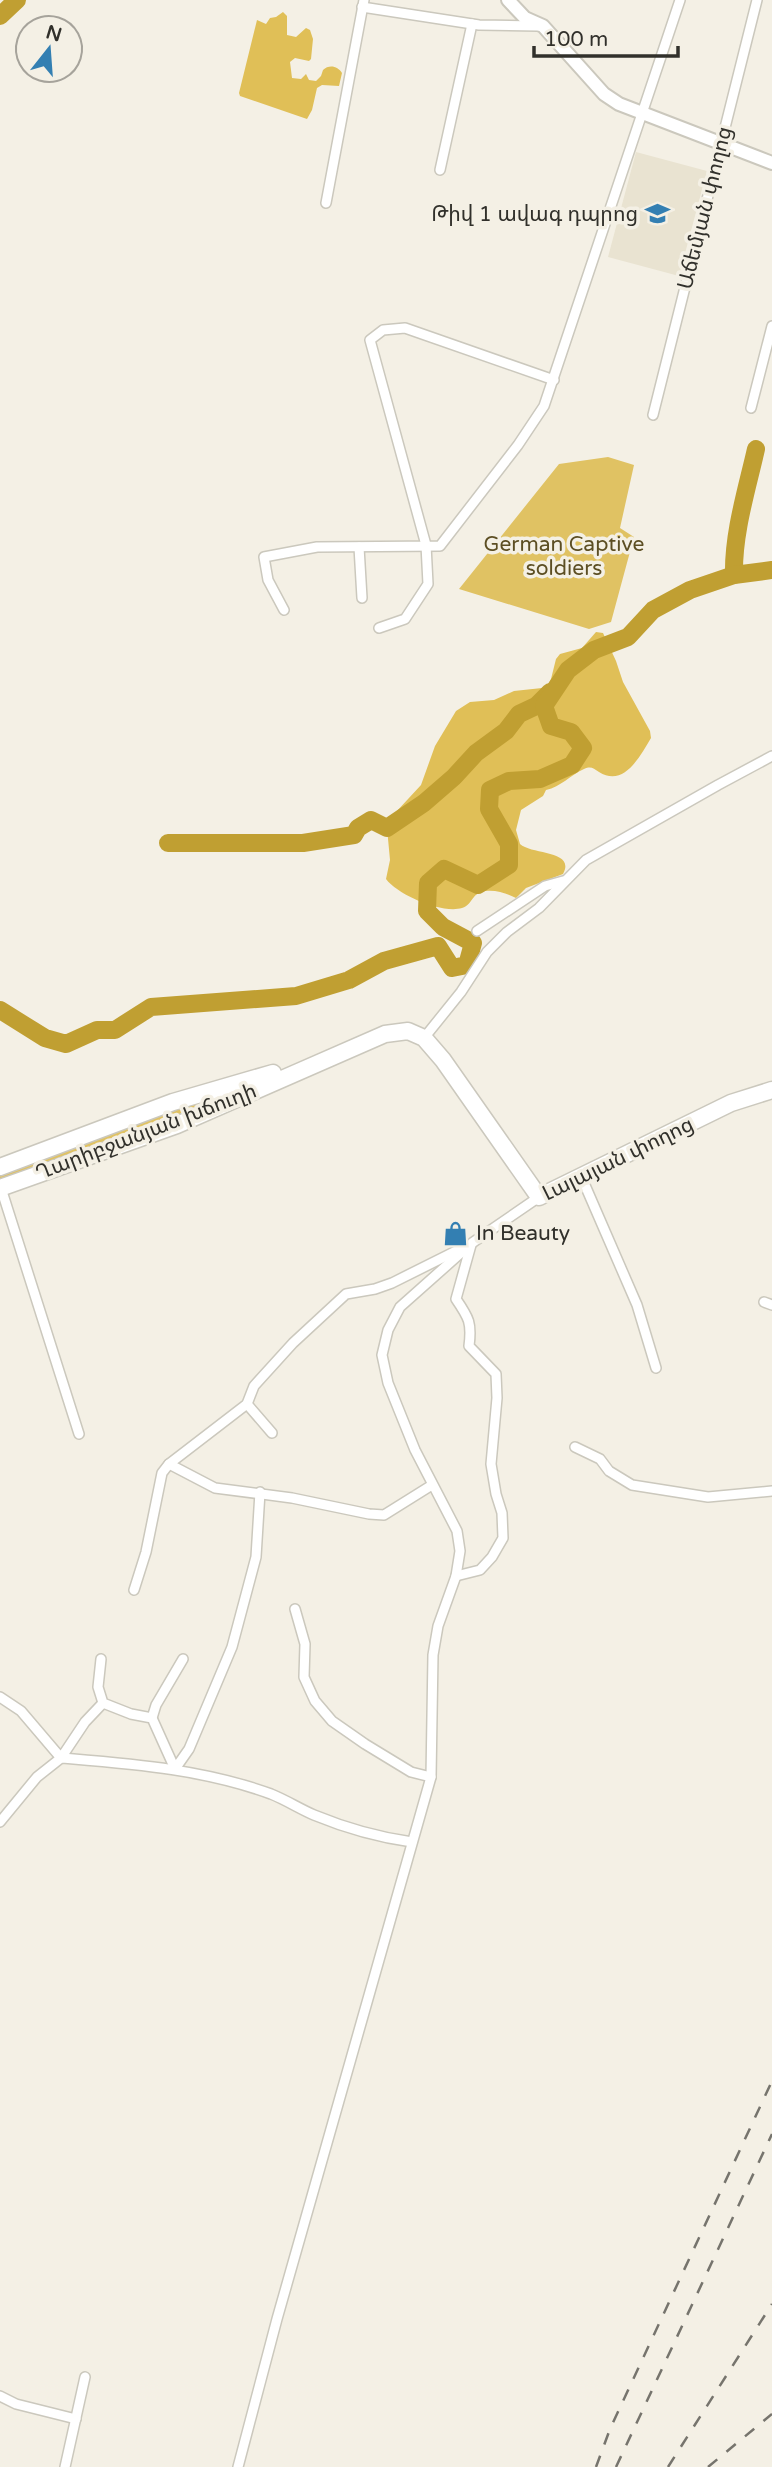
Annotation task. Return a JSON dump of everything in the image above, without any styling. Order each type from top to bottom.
[{"type":"highway","name":"Ղարիբջանյան խճուղի","points":[[1,1188],[177,1125],[385,1034],[408,1031],[424,1038]]},
{"type":"highway","points":[[424,1038],[443,1060],[539,1197]]},
{"type":"highway","name":"Ղարիբջանյան խճուղի","points":[[0,1167],[173,1101],[329,1057]]},
{"type":"highway","name":"Լալայան փողոց","points":[[539,1197],[731,1103],[772,1090]]},
{"type":"street","points":[[508,0],[525,18],[542,26],[604,94],[619,104],[772,163]]},
{"type":"street","points":[[284,610],[268,580],[264,557],[317,547],[440,546],[479,498],[544,406],[680,0]]},
{"type":"street","name":"Աճեմյան փողոց","points":[[653,415],[757,0]]},
{"type":"street","points":[[326,203],[363,4],[472,24],[542,26]]},
{"type":"street","points":[[440,170],[472,24]]},
{"type":"street","points":[[751,408],[772,326]]},
{"type":"street","points":[[379,628],[405,619],[428,584],[426,545],[370,340],[383,330],[405,328],[554,380]]},
{"type":"street","points":[[359,547],[362,598]]},
{"type":"street","points":[[424,1038],[461,992],[487,951],[539,908],[586,860],[772,756]]},
{"type":"street","points":[[477,931],[545,886],[565,880]]},
{"type":"street","points":[[581,1176],[637,1305],[656,1368]]},
{"type":"street","points":[[1,1188],[79,1434]]},
{"type":"street","name":"Լալայան փողոց","points":[[238,2467],[431,1777],[433,1655],[438,1626],[456,1576],[460,1551],[457,1531],[415,1450],[388,1383],[382,1355],[388,1330],[400,1307],[472,1243],[539,1197]]},
{"type":"street","points":[[456,1576],[480,1570],[492,1557],[503,1538],[502,1513],[491,1464],[497,1398],[495,1374],[469,1346],[471,1327],[467,1314],[456,1299],[472,1243]]},
{"type":"street","name":"Լալայան փողոց","points":[[169,1464],[247,1404],[254,1386],[293,1343],[346,1294],[392,1283],[472,1243]]},
{"type":"street","points":[[247,1404],[272,1433]]},
{"type":"street","points":[[575,1447],[600,1459],[608,1471],[632,1485],[708,1497],[772,1491]]},
{"type":"street","points":[[134,1590],[146,1552],[162,1473],[169,1464],[215,1488],[260,1492],[369,1514],[384,1515],[432,1485]]},
{"type":"street","points":[[174,1769],[188,1749],[232,1647],[256,1557],[260,1492]]},
{"type":"street","points":[[295,1609],[305,1644],[304,1677],[315,1701],[332,1721],[365,1744],[411,1772],[431,1777]]},
{"type":"street","points":[[101,1658],[98,1687],[103,1703]]},
{"type":"street","points":[[174,1769],[152,1718],[156,1704],[183,1660]]},
{"type":"street","points":[[0,1697],[22,1711],[61,1758],[174,1769],[230,1782],[273,1795],[359,1833],[412,1842]]},
{"type":"street","points":[[103,1703],[131,1714],[152,1718]]},
{"type":"street","points":[[0,1822],[37,1777],[61,1758],[85,1722],[103,1703]]},
{"type":"street","points":[[65,2467],[85,2377]]},
{"type":"street","points":[[0,2396],[16,2404],[76,2419]]},
{"type":"shaded area","points":[[283,12],[287,16],[287,35],[296,37],[306,28],[310,30],[313,39],[309,61],[295,58],[290,62],[292,78],[301,79],[306,74],[309,80],[316,81],[325,68],[331,66],[342,73],[339,86],[322,85],[317,88],[307,119],[240,96],[239,93],[257,20],[266,24],[270,18]]},
{"type":"shaded area","name":"Թիվ 1 ավագ դպրոց","points":[[636,152],[707,171],[679,276],[608,257]]},
{"type":"shaded area","points":[[596,632],[603,633],[623,682],[650,731],[651,738],[636,761],[624,773],[608,776],[586,768],[546,790],[543,796],[521,810],[516,830],[520,844],[558,857],[565,866],[563,874],[526,888],[516,898],[500,892],[483,892],[466,906],[453,909],[421,902],[392,885],[386,879],[390,860],[387,828],[396,812],[421,785],[435,746],[456,711],[470,702],[494,700],[514,691],[548,685],[560,654],[582,648]]},
{"type":"green space","name":"German Captive soldiers","points":[[608,457],[634,465],[620,528],[634,537],[611,622],[589,629],[459,589],[559,464]]},
{"type":"green space","points":[[212,1096],[215,1101],[211,1103],[0,1182],[0,1175]]},
{"type":"waterway","points":[[0,16],[17,0]]},
{"type":"waterway","points":[[734,575],[738,527],[756,449]]},
{"type":"waterway","points":[[0,1010],[45,1038],[66,1044],[97,1030],[115,1030],[151,1007],[296,996],[349,980],[384,961],[438,946],[452,968],[467,965],[473,943],[443,927],[427,911],[428,883],[444,869],[478,885],[509,865],[509,844],[489,809],[490,790],[509,781],[540,779],[572,765],[583,748],[571,732],[551,726],[544,706],[568,670],[594,650],[628,637],[653,610],[690,590],[734,575],[772,570]]},
{"type":"waterway","points":[[168,843],[303,843],[354,835],[358,828],[371,820],[387,828],[424,803],[476,753],[506,731],[519,714],[536,706],[550,692]]},
{"type":"railway","points":[[596,2467],[610,2429],[772,2081]]},
{"type":"railway","points":[[616,2467],[772,2134]]},
{"type":"railway","points":[[668,2467],[772,2304]]},
{"type":"railway","points":[[708,2467],[772,2414]]},
{"type":"place","name":"Թիվ 1 ավագ դպրոց","points":[[658,214]]},
{"type":"place","name":"In Beauty","points":[[456,1233]]}]
